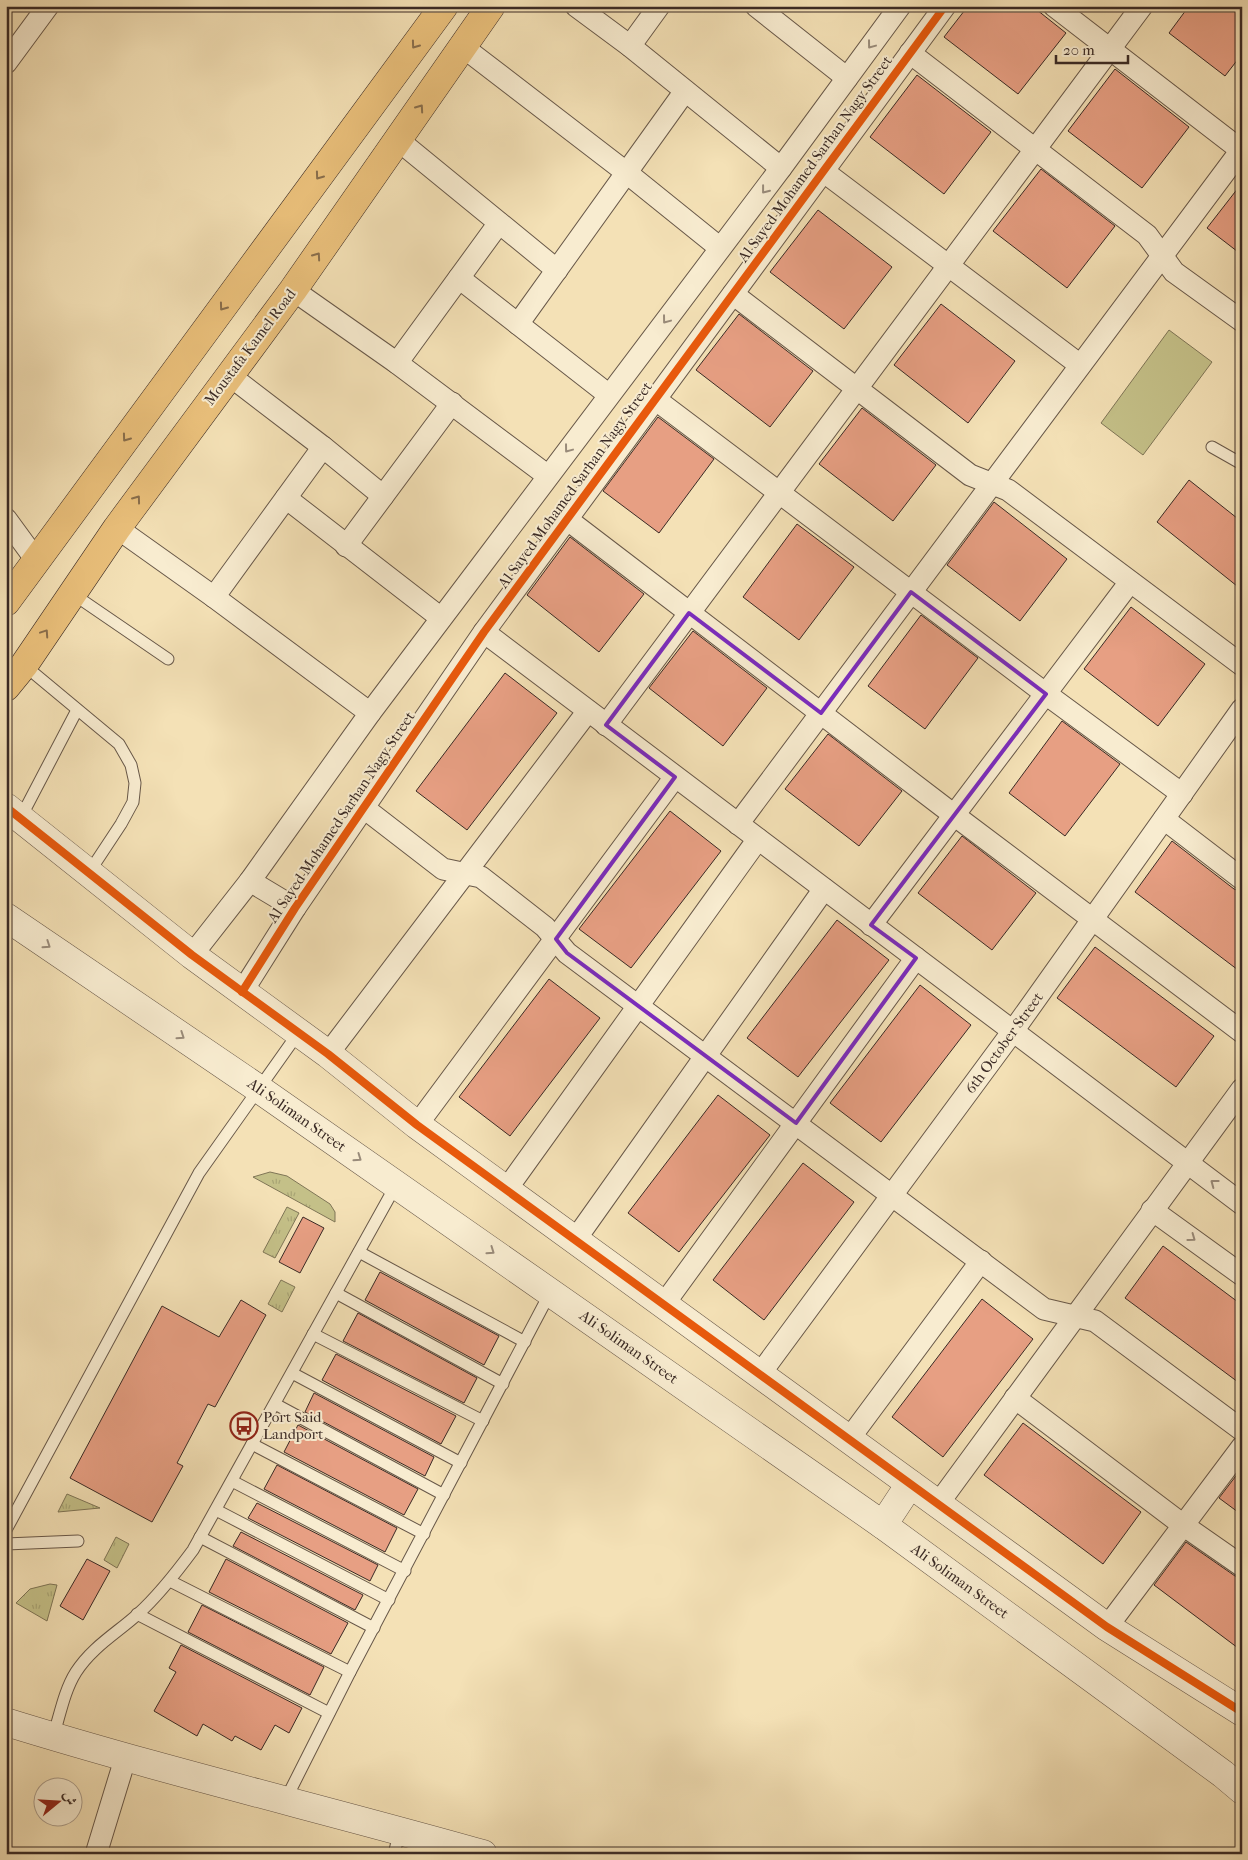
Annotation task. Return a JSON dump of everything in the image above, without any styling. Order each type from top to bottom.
[{"type":"main road","points":[[6,602],[444,6]]},
{"type":"main road","name":"Moustafa Kamel Road","points":[[6,687],[24,664],[116,528],[293,290],[491,6]]},
{"type":"street","points":[[8,57],[48,6]]},
{"type":"street","points":[[576,6],[630,46],[781,168]]},
{"type":"street","points":[[630,46],[659,6]]},
{"type":"street","points":[[756,6],[847,78]]},
{"type":"street","name":"Al Sayed Mohamed Sarhan Nagy Street","points":[[192,955],[250,881],[370,713],[781,168],[900,6]]},
{"type":"street","name":"Al Sayed Mohamed Sarhan Nagy Street","points":[[242,992],[295,908],[484,632],[945,6]]},
{"type":"street","points":[[738,824],[1241,150],[1054,6]]},
{"type":"street","points":[[606,725],[1142,6]]},
{"type":"street","points":[[463,47],[627,173],[720,248]]},
{"type":"street","points":[[910,53],[1147,235],[1174,272],[1242,321]]},
{"type":"street","points":[[518,324],[685,91]]},
{"type":"street","points":[[398,140],[557,270]]},
{"type":"street","points":[[823,171],[1080,365]]},
{"type":"street","points":[[397,363],[499,223]]},
{"type":"street","points":[[459,278],[609,395]]},
{"type":"street","points":[[293,290],[452,403],[548,476]]},
{"type":"street","points":[[733,294],[970,475],[1008,490],[1242,665]]},
{"type":"street","points":[[229,375],[383,496]]},
{"type":"street","points":[[655,399],[1046,694],[1182,794]]},
{"type":"street","points":[[346,546],[452,403]]},
{"type":"street","points":[[214,597],[323,447]]},
{"type":"street","points":[[286,498],[442,618]]},
{"type":"street","points":[[6,519],[36,560]]},
{"type":"street","points":[[568,520],[1092,920],[1242,1032]]},
{"type":"street","points":[[116,528],[214,597],[370,713]]},
{"type":"street","points":[[871,925],[1130,582]]},
{"type":"street","points":[[484,632],[1242,1204]]},
{"type":"street","name":"6th October Street","points":[[760,1374],[1013,1032],[1242,709]]},
{"type":"street","points":[[328,1054],[588,710]]},
{"type":"street","points":[[417,1125],[675,777]]},
{"type":"street","points":[[364,808],[444,869],[481,877],[545,926],[567,953],[981,1260],[1044,1309],[1095,1321],[1242,1430]]},
{"type":"street","points":[[13,813],[192,955],[328,1054],[417,1125],[1107,1627],[1242,1712]]},
{"type":"street","points":[[1164,819],[1242,878]]},
{"type":"street","points":[[506,1190],[758,839]]},
{"type":"street","points":[[250,881],[295,908]]},
{"type":"street","points":[[575,1240],[824,889]]},
{"type":"street","name":"Ali Soliman Street","points":[[6,917],[259,1088],[884,1525],[1223,1774],[1242,1790]]},
{"type":"street","points":[[664,1304],[916,958]]},
{"type":"street","points":[[938,1504],[1242,1089]]},
{"type":"street","points":[[1152,1210],[1242,1276]]},
{"type":"street","points":[[849,1439],[981,1260]]},
{"type":"street","points":[[1015,1398],[1183,1525],[1242,1566]]},
{"type":"street","points":[[1107,1627],[1242,1447]]},
{"type":"street","points":[[884,1525],[910,1484]]},
{"type":"street","points":[[6,1722],[53,1737],[285,1801],[397,1842],[482,1854]]},
{"type":"street","points":[[96,1854],[126,1756]]},
{"type":"lane","points":[[1212,447],[1242,464]]},
{"type":"lane","points":[[72,593],[168,659]]},
{"type":"lane","points":[[24,664],[119,744],[131,765],[135,782],[133,802],[88,874]]},
{"type":"lane","points":[[13,813],[77,710]]},
{"type":"lane","points":[[6,1530],[200,1173],[298,1032]]},
{"type":"lane","points":[[53,1737],[68,1688],[76,1672],[103,1641],[137,1614],[170,1581],[200,1538],[396,1185]]},
{"type":"lane","points":[[359,1252],[525,1342]]},
{"type":"lane","points":[[336,1293],[503,1384]]},
{"type":"lane","points":[[285,1801],[350,1672],[551,1293]]},
{"type":"lane","points":[[313,1334],[483,1421]]},
{"type":"lane","points":[[292,1373],[461,1463]]},
{"type":"lane","points":[[274,1404],[444,1496]]},
{"type":"lane","points":[[252,1444],[424,1534]]},
{"type":"lane","points":[[232,1481],[404,1571]]},
{"type":"lane","points":[[216,1510],[389,1600]]},
{"type":"lane","points":[[200,1538],[374,1628]]},
{"type":"lane","points":[[6,1544],[78,1541]]},
{"type":"lane","points":[[170,1581],[350,1672]]},
{"type":"lane","points":[[137,1614],[329,1713]]},
{"type":"highlighted area","points":[[911,592],[1046,694],[871,925],[916,958],[796,1123],[567,953],[556,939],[675,777],[606,725],[689,613],[821,713]]},
{"type":"green space","points":[[1169,330],[1212,362],[1143,455],[1101,423]]},
{"type":"green space","points":[[270,1172],[287,1176],[330,1204],[335,1212],[335,1222],[253,1177]]},
{"type":"green space","points":[[287,1207],[299,1213],[275,1258],[263,1252]]},
{"type":"green space","points":[[281,1280],[295,1287],[282,1312],[268,1304]]},
{"type":"green space","points":[[67,1494],[100,1508],[58,1512]]},
{"type":"green space","points":[[116,1537],[129,1544],[117,1568],[104,1560]]},
{"type":"green space","points":[[50,1584],[57,1585],[47,1621],[16,1603],[30,1589]]},
{"type":"building","points":[[968,6],[1032,6],[1066,33],[1018,94],[944,37]]},
{"type":"building","points":[[1189,6],[1242,6],[1242,54],[1225,76],[1169,33]]},
{"type":"building","points":[[1115,69],[1189,127],[1142,188],[1068,131]]},
{"type":"building","points":[[917,75],[991,132],[944,194],[870,137]]},
{"type":"building","points":[[1041,169],[1115,226],[1067,288],[993,231]]},
{"type":"building","points":[[1242,183],[1242,255],[1207,228]]},
{"type":"building","points":[[818,210],[892,267],[844,329],[770,272]]},
{"type":"building","points":[[941,304],[1015,361],[968,423],[894,365]]},
{"type":"building","points":[[739,314],[813,371],[770,427],[696,370]]},
{"type":"building","points":[[862,408],[936,465],[893,521],[819,464]]},
{"type":"building","points":[[658,417],[714,459],[659,533],[603,491]]},
{"type":"building","points":[[1189,480],[1242,522],[1242,590],[1157,522]]},
{"type":"building","points":[[994,502],[1067,559],[1020,621],[947,565]]},
{"type":"building","points":[[797,524],[854,567],[799,640],[743,597]]},
{"type":"building","points":[[570,537],[644,594],[599,652],[527,595]]},
{"type":"building","points":[[1131,607],[1205,664],[1158,726],[1084,669]]},
{"type":"building","points":[[921,615],[978,658],[925,729],[868,686]]},
{"type":"building","points":[[693,631],[767,688],[723,746],[649,688]]},
{"type":"building","points":[[505,673],[557,713],[467,830],[416,791]]},
{"type":"building","points":[[1062,721],[1120,764],[1065,836],[1009,793]]},
{"type":"building","points":[[828,734],[902,791],[859,846],[785,789]]},
{"type":"building","points":[[670,811],[721,851],[631,968],[579,929]]},
{"type":"building","points":[[962,836],[1036,893],[992,950],[918,893]]},
{"type":"building","points":[[1172,841],[1234,889],[1242,892],[1242,973],[1135,892]]},
{"type":"building","points":[[837,920],[889,960],[798,1077],[747,1038]]},
{"type":"building","points":[[1095,947],[1214,1036],[1176,1087],[1057,998]]},
{"type":"building","points":[[549,979],[600,1018],[510,1136],[459,1097]]},
{"type":"building","points":[[920,985],[971,1025],[881,1142],[830,1103]]},
{"type":"building","points":[[718,1095],[770,1135],[679,1252],[628,1213]]},
{"type":"building","points":[[803,1163],[854,1202],[764,1320],[713,1280]]},
{"type":"building","points":[[303,1217],[324,1228],[300,1273],[279,1262]]},
{"type":"building","points":[[1163,1246],[1242,1305],[1242,1385],[1125,1298]]},
{"type":"building","points":[[380,1272],[499,1336],[484,1365],[365,1300]]},
{"type":"building","points":[[982,1299],[1033,1339],[943,1457],[892,1417]]},
{"type":"building","points":[[241,1300],[266,1315],[215,1407],[208,1404],[177,1463],[183,1466],[152,1522],[70,1478],[162,1306],[219,1337]]},
{"type":"building","points":[[358,1313],[477,1378],[464,1403],[343,1341]]},
{"type":"building","points":[[336,1354],[456,1416],[441,1444],[322,1380]]},
{"type":"building","points":[[314,1393],[434,1457],[425,1476],[305,1412]]},
{"type":"building","points":[[1023,1423],[1141,1512],[1103,1564],[984,1475]]},
{"type":"building","points":[[298,1425],[418,1489],[404,1515],[284,1452]]},
{"type":"building","points":[[277,1465],[397,1528],[385,1552],[264,1489]]},
{"type":"building","points":[[1242,1468],[1242,1515],[1219,1498]]},
{"type":"building","points":[[257,1503],[378,1565],[370,1581],[248,1518]]},
{"type":"building","points":[[241,1532],[363,1595],[355,1610],[233,1546]]},
{"type":"building","points":[[1186,1542],[1235,1576],[1242,1578],[1242,1651],[1154,1585]]},
{"type":"building","points":[[87,1559],[110,1571],[83,1620],[60,1606]]},
{"type":"building","points":[[226,1559],[348,1623],[331,1654],[209,1592]]},
{"type":"building","points":[[202,1605],[324,1667],[310,1695],[188,1632]]},
{"type":"building","points":[[181,1645],[302,1708],[289,1733],[275,1725],[261,1750],[235,1736],[232,1741],[203,1724],[197,1736],[154,1711],[176,1672],[169,1668]]},
{"type":"cycle path","points":[[242,992],[295,908],[484,632],[945,6]]},
{"type":"cycle path","points":[[6,807],[192,955],[328,1054],[417,1125],[1107,1627],[1242,1712]]},
{"type":"place","name":"Port Said Landport","points":[[244,1426]]}]
